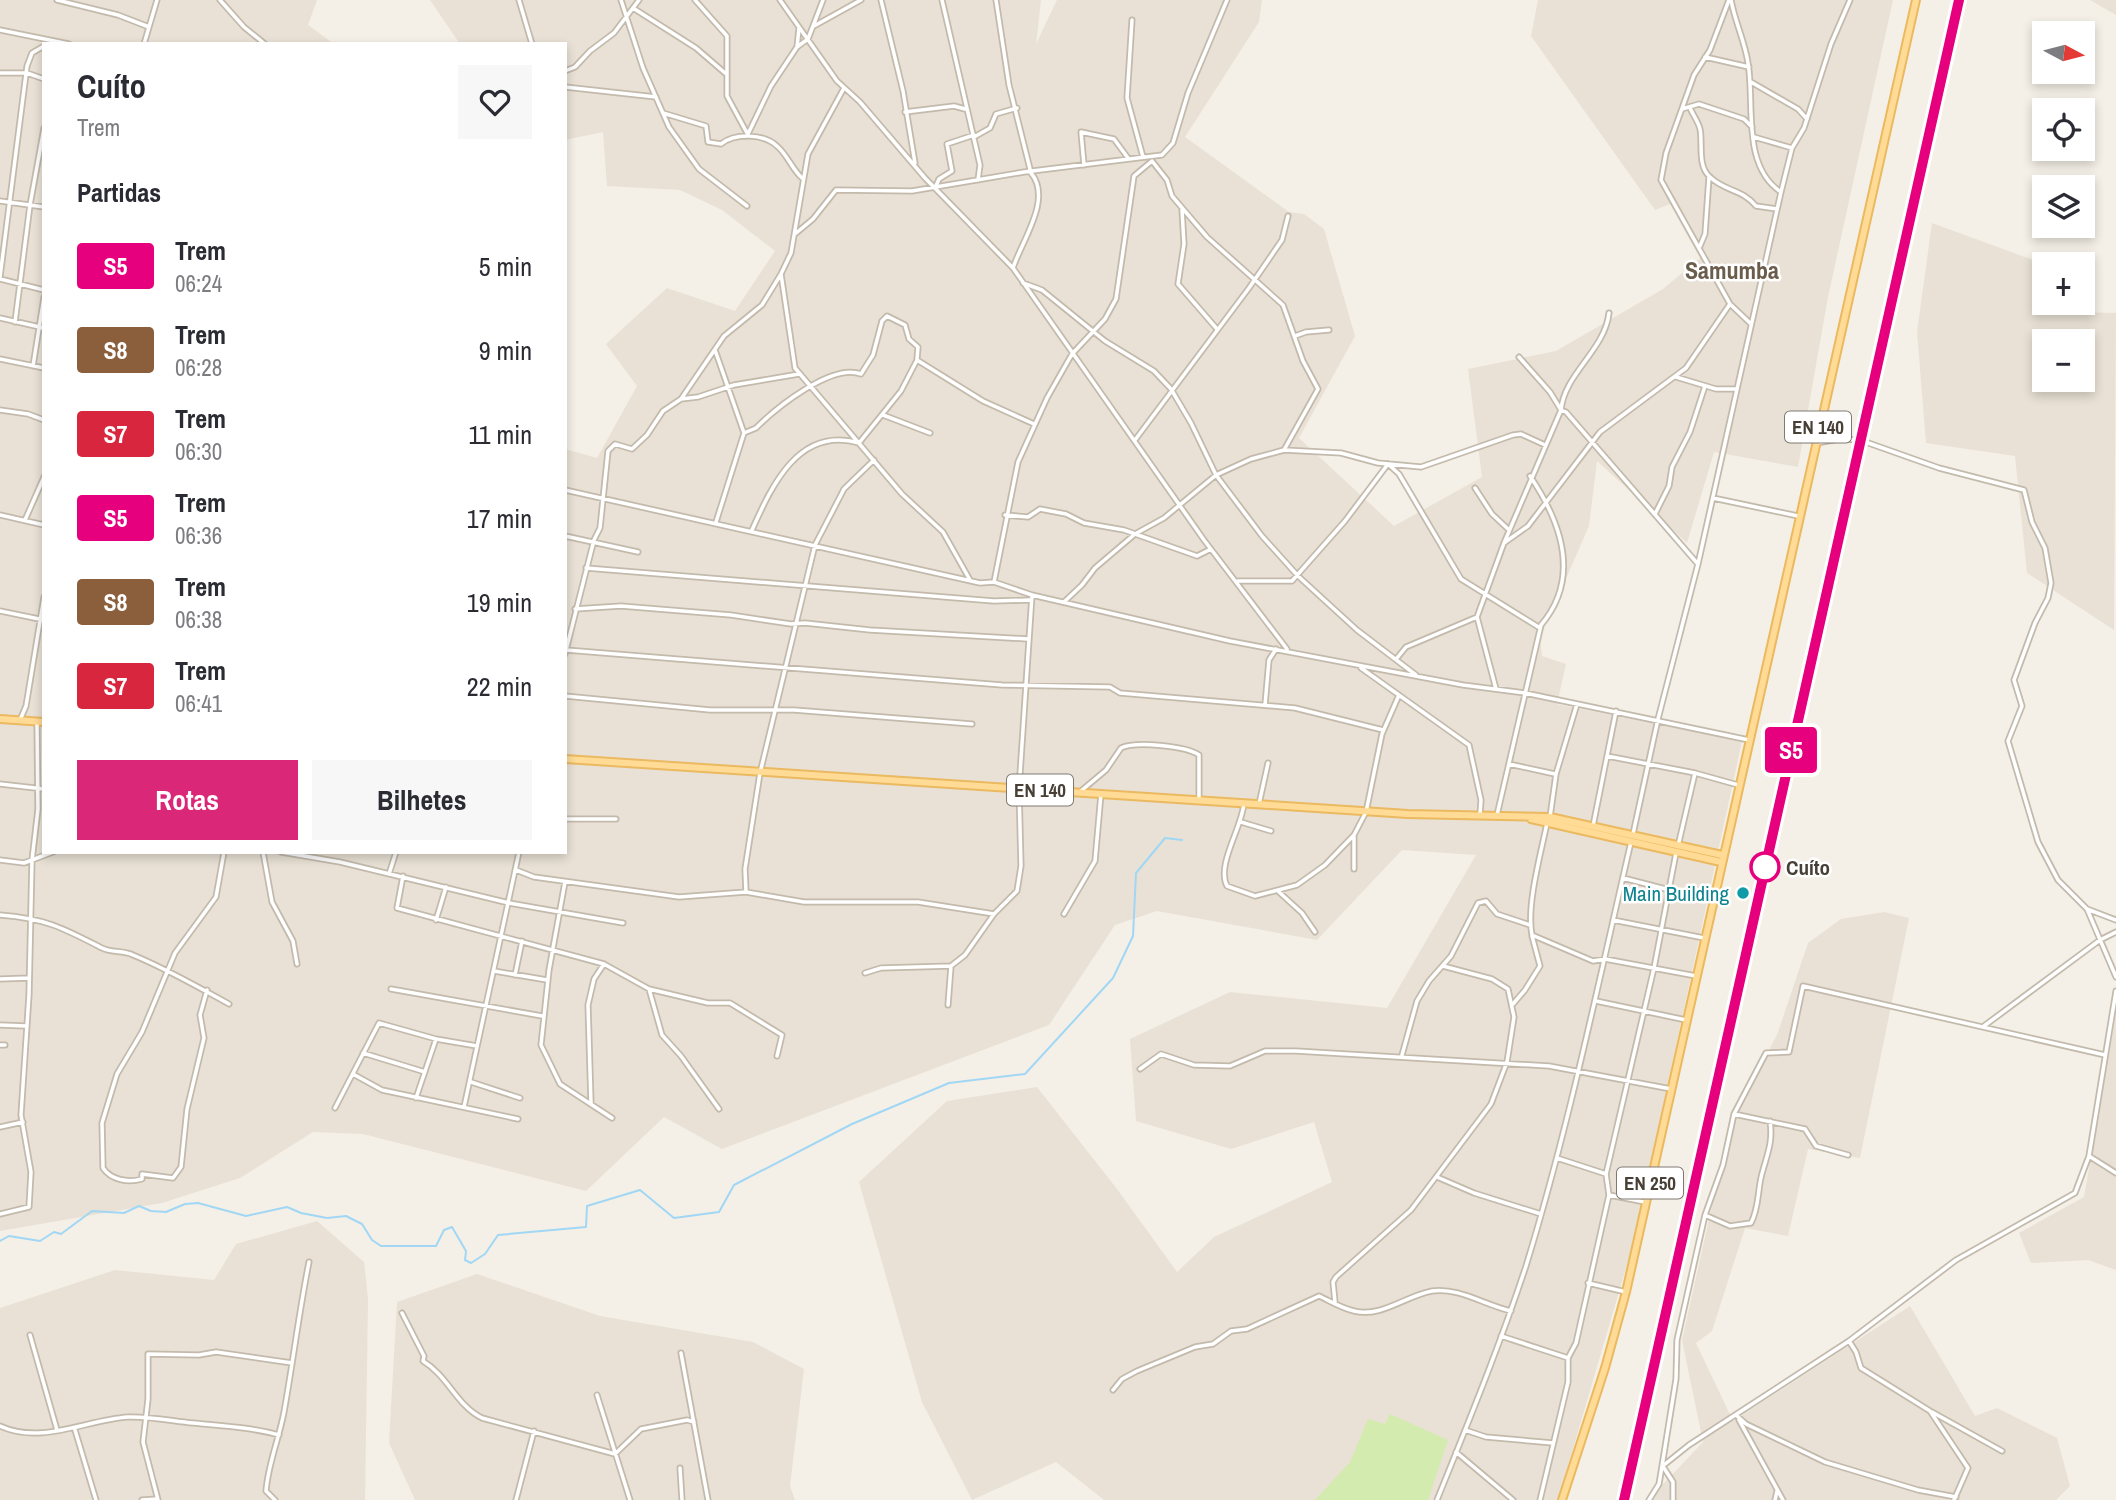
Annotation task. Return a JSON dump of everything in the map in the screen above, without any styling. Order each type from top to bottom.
[{"type":"main road","name":"EN 140","points":[[567,759],[1366,812],[1516,816],[1549,820],[1722,858],[1916,0]]},
{"type":"main road","points":[[0,719],[41,722]]},
{"type":"main road","name":"EN 250","points":[[1563,1500],[1626,1292],[1722,858]]},
{"type":"street","points":[[57,0],[118,15],[149,27]]},
{"type":"street","points":[[145,42],[157,0]]},
{"type":"street","points":[[220,0],[244,27],[263,42]]},
{"type":"street","points":[[519,0],[531,42]]},
{"type":"street","points":[[621,0],[661,112],[694,163],[747,206]]},
{"type":"street","points":[[567,70],[575,66],[626,20],[639,0]]},
{"type":"street","points":[[695,0],[727,36],[727,98],[747,135]]},
{"type":"street","points":[[781,0],[844,88],[860,102],[917,169],[1013,268],[1211,549],[1289,651]]},
{"type":"street","points":[[747,135],[771,86],[797,47],[808,39],[823,0]]},
{"type":"street","points":[[813,27],[861,0]]},
{"type":"street","points":[[882,0],[917,169]]},
{"type":"street","points":[[942,0],[960,69],[966,109],[981,170],[978,180]]},
{"type":"street","points":[[996,0],[1009,85],[1017,108],[1031,173],[1037,184],[1035,216],[1013,268]]},
{"type":"street","points":[[993,582],[1018,463],[1034,424],[1072,354],[1105,319],[1116,299],[1134,176],[1150,159],[1163,155],[1173,143],[1188,93],[1227,0]]},
{"type":"street","points":[[1730,0],[1682,108],[1663,163],[1661,180],[1730,304],[1751,324]]},
{"type":"street","points":[[1730,0],[1749,67],[1752,127],[1763,175],[1781,191]]},
{"type":"street","points":[[1437,1500],[1511,1311],[1557,1158],[1580,1071],[1658,719],[1698,564],[1781,191],[1792,148],[1807,119],[1830,44],[1850,0]]},
{"type":"street","points":[[633,8],[696,48],[725,73]]},
{"type":"street","points":[[1132,20],[1127,98],[1143,157]]},
{"type":"street","points":[[797,47],[799,27]]},
{"type":"street","points":[[0,30],[60,42]]},
{"type":"street","points":[[42,47],[30,56],[0,278],[42,290]]},
{"type":"street","points":[[1705,57],[1749,67]]},
{"type":"street","points":[[0,74],[27,74],[42,78]]},
{"type":"street","points":[[1751,82],[1798,109],[1807,119]]},
{"type":"street","points":[[567,87],[656,97]]},
{"type":"street","points":[[681,399],[724,336],[762,305],[781,274],[792,253],[808,154],[844,88]]},
{"type":"street","points":[[1682,108],[1699,104],[1744,119],[1752,119]]},
{"type":"street","points":[[905,112],[954,106],[966,109]]},
{"type":"street","points":[[935,188],[939,179],[952,171],[947,144],[986,133],[996,114],[1017,108]]},
{"type":"street","points":[[1690,108],[1699,127],[1702,159],[1709,177],[1705,234],[1700,247]]},
{"type":"street","points":[[661,112],[706,126],[708,142],[721,144],[734,136],[747,135],[775,144],[802,178]]},
{"type":"street","points":[[1744,119],[1752,127]]},
{"type":"street","points":[[1084,165],[1081,132],[1114,139],[1128,158]]},
{"type":"street","points":[[1754,137],[1792,148]]},
{"type":"street","points":[[16,322],[30,205],[42,139]]},
{"type":"street","points":[[795,234],[813,219],[836,190],[882,193],[935,188],[1128,158],[1150,159],[1167,180],[1172,196],[1207,237],[1253,282],[1283,305],[1303,361],[1318,390],[1284,450]]},
{"type":"street","points":[[1709,177],[1724,188],[1749,197],[1756,206],[1777,209]]},
{"type":"street","points":[[0,201],[42,207]]},
{"type":"street","points":[[1182,208],[1183,251],[1178,284],[1217,329]]},
{"type":"street","points":[[1135,440],[1282,240],[1288,216]]},
{"type":"street","points":[[781,274],[794,362],[799,374],[902,494],[943,532],[970,580]]},
{"type":"street","points":[[1021,281],[1047,294],[1092,331],[1147,364],[1171,389],[1201,440],[1216,475],[1262,536],[1298,576],[1357,630],[1397,658],[1418,677]]},
{"type":"street","points":[[1504,543],[1528,526],[1592,441],[1621,415],[1675,377],[1693,360],[1730,304]]},
{"type":"street","points":[[1496,689],[1477,617],[1483,593],[1530,476],[1561,410],[1564,391],[1579,373],[1602,334],[1609,313]]},
{"type":"street","points":[[744,433],[824,378],[849,370],[861,374],[870,361],[882,321],[887,316],[905,325],[909,340],[918,347],[917,360],[901,391],[859,443]]},
{"type":"street","points":[[0,318],[42,328],[33,366]]},
{"type":"street","points":[[1295,336],[1329,330]]},
{"type":"street","points":[[715,350],[744,433],[716,522]]},
{"type":"street","points":[[1519,357],[1550,392],[1561,410],[1566,412],[1592,441],[1698,564]]},
{"type":"street","points":[[0,359],[42,368]]},
{"type":"street","points":[[917,360],[983,401],[1034,424]]},
{"type":"street","points":[[567,647],[586,568],[600,528],[611,447],[618,444],[632,449],[647,435],[663,411],[681,399],[799,374]]},
{"type":"street","points":[[1675,377],[1716,390],[1735,390]]},
{"type":"street","points":[[1655,514],[1669,486],[1672,467],[1690,432],[1705,386]]},
{"type":"street","points":[[0,410],[28,414],[42,419]]},
{"type":"street","points":[[883,415],[930,433]]},
{"type":"street","points":[[1064,602],[1095,568],[1135,534],[1164,518],[1180,502],[1216,475],[1251,459],[1284,450],[1347,454],[1388,464],[1428,466],[1513,435],[1521,434],[1545,445]]},
{"type":"street","points":[[1815,443],[1839,439],[1860,440],[1938,468],[2024,490],[2032,523],[2045,548],[2051,583],[2048,598],[2035,623],[2014,680],[2022,706],[2008,741],[2042,851],[2058,880],[2087,909],[2116,977]]},
{"type":"street","points":[[752,531],[780,475],[797,453],[831,441],[847,440],[859,443]]},
{"type":"street","points":[[746,892],[746,869],[760,773],[815,545],[844,489],[874,460]]},
{"type":"street","points":[[1238,581],[1289,583],[1298,576],[1388,464]]},
{"type":"street","points":[[1388,464],[1399,474],[1461,579],[1540,628]]},
{"type":"street","points":[[1497,815],[1540,628],[1556,605],[1566,574],[1547,502],[1530,476]]},
{"type":"street","points":[[25,520],[42,482]]},
{"type":"street","points":[[1475,488],[1492,514],[1508,529]]},
{"type":"street","points":[[567,490],[622,505],[716,522],[815,545],[821,549],[970,580],[993,582],[1032,595],[1276,649],[1418,677],[1525,693],[1749,740]]},
{"type":"street","points":[[1713,498],[1798,516]]},
{"type":"street","points":[[1005,515],[1028,517],[1040,509],[1135,534],[1200,557],[1211,549]]},
{"type":"street","points":[[0,515],[42,524]]},
{"type":"street","points":[[567,536],[594,540],[638,552]]},
{"type":"street","points":[[586,568],[994,601],[1030,601]]},
{"type":"street","points":[[865,973],[881,968],[951,966],[977,942],[994,914],[1010,900],[1020,881],[1019,789],[1032,595]]},
{"type":"street","points":[[575,609],[621,606],[797,623],[1028,639]]},
{"type":"street","points":[[0,611],[41,620],[26,706],[20,720]]},
{"type":"street","points":[[1397,658],[1406,647],[1477,617]]},
{"type":"street","points":[[1265,705],[1268,665],[1276,649]]},
{"type":"street","points":[[567,652],[1026,686],[1110,687],[1120,693],[1265,705],[1311,712],[1384,730]]},
{"type":"street","points":[[1358,666],[1469,745],[1481,800],[1480,814]]},
{"type":"street","points":[[1244,803],[1241,822],[1222,870],[1227,886],[1250,895],[1279,892],[1316,872],[1354,835],[1366,812],[1381,737],[1399,695]]},
{"type":"street","points":[[567,696],[710,710],[775,710],[972,724]]},
{"type":"street","points":[[1513,1003],[1540,966],[1530,925],[1536,872],[1549,820],[1556,774],[1577,704]]},
{"type":"street","points":[[1593,829],[1616,711]]},
{"type":"street","points":[[0,1214],[29,1207],[31,1171],[21,1115],[41,722]]},
{"type":"street","points":[[1377,730],[1381,737]]},
{"type":"street","points":[[1080,792],[1097,780],[1121,748],[1145,745],[1187,750],[1199,755],[1199,800]]},
{"type":"street","points":[[1607,756],[1695,773],[1739,785]]},
{"type":"street","points":[[1259,804],[1268,763]]},
{"type":"street","points":[[1509,764],[1556,774]]},
{"type":"street","points":[[1540,1500],[1568,1382],[1568,1357],[1576,1343],[1609,1195],[1606,1174],[1654,968],[1659,931],[1695,773]]},
{"type":"street","points":[[0,784],[42,789]]},
{"type":"street","points":[[1064,914],[1095,861],[1101,794]]},
{"type":"street","points":[[567,820],[616,820]]},
{"type":"street","points":[[1241,822],[1271,831]]},
{"type":"street","points":[[1354,835],[1354,869]]},
{"type":"street","points":[[0,860],[24,863],[48,854]]},
{"type":"street","points":[[207,990],[200,1015],[202,1049],[190,1108],[187,1109],[185,1144],[178,1174],[173,1178],[142,1174],[142,1179],[136,1181],[112,1177],[103,1168],[103,1116],[117,1074],[142,1032],[170,972],[175,953],[216,897],[224,854]]},
{"type":"street","points":[[263,854],[272,902],[293,941],[297,964]]},
{"type":"street","points":[[291,854],[402,876],[509,902],[623,923]]},
{"type":"street","points":[[389,874],[395,854]]},
{"type":"street","points":[[464,1107],[519,854]]},
{"type":"street","points":[[516,870],[565,882],[617,886],[678,897],[746,892],[804,902],[918,902],[994,914]]},
{"type":"street","points":[[402,876],[397,908],[604,964],[649,989],[708,1003],[730,1003],[782,1035],[777,1056]]},
{"type":"street","points":[[1623,878],[1712,901]]},
{"type":"street","points":[[565,882],[542,1016],[541,1045],[560,1084],[612,1118]]},
{"type":"street","points":[[436,920],[446,887]]},
{"type":"street","points":[[1279,892],[1302,913],[1315,932]]},
{"type":"street","points":[[1402,1055],[1417,1000],[1443,966],[1481,901],[1489,902],[1497,914],[1530,925]]},
{"type":"street","points":[[2087,909],[2116,920]]},
{"type":"street","points":[[0,915],[31,918],[61,926],[106,950],[129,953],[170,972],[229,1004]]},
{"type":"street","points":[[1613,920],[1704,939]]},
{"type":"street","points":[[1983,1027],[2101,940],[2116,932]]},
{"type":"street","points":[[1532,935],[1593,961],[1605,959],[1696,976]]},
{"type":"street","points":[[515,975],[522,941]]},
{"type":"street","points":[[592,1103],[588,1005],[594,979],[604,964]]},
{"type":"street","points":[[948,1004],[951,966]]},
{"type":"street","points":[[1335,1302],[1333,1282],[1336,1277],[1411,1210],[1491,1104],[1507,1062],[1514,1017],[1508,989],[1499,982],[1443,966]]},
{"type":"street","points":[[494,971],[548,980]]},
{"type":"street","points":[[0,979],[29,978]]},
{"type":"street","points":[[1649,1500],[1658,1484],[1662,1466],[1676,1379],[1677,1340],[1705,1215],[1723,1164],[1734,1114],[1766,1053],[1790,1052],[1803,986],[2105,1055]]},
{"type":"street","points":[[391,989],[542,1016]]},
{"type":"street","points":[[649,989],[662,1035],[681,1056],[719,1109]]},
{"type":"street","points":[[1662,1466],[1689,1445],[1849,1341],[1956,1260],[2075,1194],[2089,1156],[2116,991]]},
{"type":"street","points":[[1595,1001],[1686,1020]]},
{"type":"street","points":[[335,1108],[379,1023],[436,1039],[478,1046]]},
{"type":"street","points":[[0,1025],[26,1026]]},
{"type":"street","points":[[416,1098],[436,1039]]},
{"type":"street","points":[[1140,1069],[1161,1054],[1194,1065],[1230,1066],[1265,1051],[1402,1055],[1507,1062],[1580,1071],[1671,1089]]},
{"type":"street","points":[[363,1053],[425,1072]]},
{"type":"street","points":[[353,1074],[382,1090],[518,1119]]},
{"type":"street","points":[[471,1082],[520,1098]]},
{"type":"street","points":[[1734,1114],[1805,1129],[1816,1146],[1848,1155]]},
{"type":"street","points":[[1705,1215],[1730,1226],[1751,1223],[1758,1206],[1763,1168],[1771,1147],[1770,1121]]},
{"type":"street","points":[[0,1127],[23,1122]]},
{"type":"street","points":[[2089,1156],[2116,1172]]},
{"type":"street","points":[[1557,1158],[1606,1174]]},
{"type":"street","points":[[1437,1176],[1464,1190],[1541,1214]]},
{"type":"street","points":[[1609,1195],[1645,1203]]},
{"type":"street","points":[[275,1500],[266,1491],[279,1435],[292,1363],[295,1329],[309,1262]]},
{"type":"street","points":[[1588,1283],[1626,1292]]},
{"type":"street","points":[[1113,1390],[1122,1379],[1136,1371],[1195,1348],[1213,1344],[1231,1331],[1247,1329],[1319,1296],[1354,1311],[1375,1312],[1413,1295],[1433,1291],[1463,1293],[1486,1305],[1511,1311]]},
{"type":"street","points":[[402,1313],[424,1356],[423,1362],[433,1367],[466,1407],[478,1416],[615,1454]]},
{"type":"street","points":[[30,1335],[57,1430]]},
{"type":"street","points":[[1501,1336],[1568,1357]]},
{"type":"street","points":[[1849,1341],[1861,1368],[2002,1451]]},
{"type":"street","points":[[142,1500],[158,1499],[144,1451],[148,1354],[199,1355],[216,1352],[292,1363]]},
{"type":"street","points":[[681,1353],[708,1500]]},
{"type":"street","points":[[597,1395],[630,1500]]},
{"type":"street","points":[[1736,1415],[1746,1424],[1825,1462],[1918,1490],[1955,1498],[1968,1468],[1930,1411]]},
{"type":"street","points":[[1736,1415],[1783,1500]]},
{"type":"street","points":[[0,1426],[27,1433],[75,1430],[116,1419],[145,1418],[232,1425],[279,1435]]},
{"type":"street","points":[[615,1454],[641,1429],[687,1420],[694,1422]]},
{"type":"street","points":[[75,1430],[96,1500]]},
{"type":"street","points":[[1465,1430],[1486,1437],[1553,1443]]},
{"type":"street","points":[[516,1500],[534,1431]]},
{"type":"street","points":[[1457,1452],[1513,1500]]},
{"type":"street","points":[[1662,1466],[1672,1482],[1674,1500]]},
{"type":"street","points":[[680,1468],[682,1500]]},
{"type":"street","points":[[1775,1500],[1777,1491]]},
{"type":"shaded area","points":[[0,0],[317,0],[308,25],[331,42],[42,42],[42,854],[567,854],[567,450],[597,458],[637,386],[606,344],[667,288],[735,311],[775,251],[722,210],[680,190],[607,186],[603,132],[567,140],[567,42],[459,42],[430,0],[1041,0],[1036,44],[1057,0],[1262,0],[1259,22],[1185,137],[1289,212],[1304,214],[1324,229],[1355,336],[1299,438],[1394,526],[1482,477],[1468,369],[1556,351],[1663,289],[1700,258],[1670,204],[1655,210],[1531,36],[1538,0],[1893,0],[1828,297],[1798,467],[1714,452],[1687,543],[1597,461],[1589,526],[1540,638],[1542,656],[1566,664],[1557,704],[1742,741],[1633,1244],[1558,1500],[1104,1500],[1056,1462],[972,1500],[922,1402],[859,1182],[947,1101],[1037,1087],[1117,1189],[1177,1272],[1214,1237],[1332,1182],[1314,1122],[1231,1149],[1136,1121],[1130,1039],[1230,992],[1387,1008],[1476,855],[1402,850],[1317,940],[1157,911],[1115,925],[1049,1025],[722,1149],[664,1117],[586,1191],[363,1134],[313,1132],[240,1178],[162,1203],[0,1231]]},
{"type":"shaded area","points":[[2090,0],[2116,0],[2116,15]]},
{"type":"shaded area","points":[[1932,223],[2032,260],[2032,315],[2116,313],[2114,630],[2027,573],[2015,456],[1926,443],[1917,332]]},
{"type":"shaded area","points":[[1884,912],[1909,918],[1860,1158],[1808,1149],[1788,1236],[1745,1228],[1712,1331],[1696,1343],[1733,1421],[1910,1306],[1975,1416],[1997,1408],[2057,1438],[2070,1486],[2056,1500],[1648,1500],[1703,1442],[1682,1340],[1731,1121],[1777,1035],[1808,943],[1841,919]]},
{"type":"shaded area","points":[[2116,1014],[2116,1270],[2088,1260],[2031,1263],[2019,1233],[2084,1197]]},
{"type":"shaded area","points":[[317,1221],[364,1262],[368,1299],[365,1500],[0,1500],[0,1308],[115,1270],[214,1280],[236,1244]]},
{"type":"shaded area","points":[[477,1274],[600,1316],[753,1342],[804,1369],[790,1486],[795,1500],[415,1500],[389,1443],[397,1302]]},
{"type":"green space","points":[[1390,1414],[1448,1440],[1428,1500],[1315,1500],[1350,1462],[1368,1419],[1385,1424]]},
{"type":"waterway","points":[[0,1241],[9,1236],[40,1241],[54,1232],[61,1234],[92,1211],[124,1213],[139,1206],[151,1211],[166,1212],[185,1204],[198,1203],[246,1216],[287,1207],[327,1218],[346,1216],[362,1224],[372,1240],[381,1246],[436,1246],[444,1230],[452,1227],[466,1251],[465,1260],[471,1263],[485,1254],[498,1235],[586,1227],[587,1206],[640,1190],[674,1218],[719,1212],[734,1185],[852,1124],[949,1083],[1025,1074],[1113,978],[1133,936],[1136,873],[1165,838],[1182,840]]},
{"type":"railway","points":[[1624,1500],[1959,0]]},
{"type":"train","name":"S5","points":[[1624,1500],[1959,0]]},
{"type":"place","name":"Cuíto","points":[[1765,867]]},
{"type":"place","name":"Main Building","points":[[1743,893]]},
{"type":"district","name":"Samumba","points":[[1732,270]]}]
